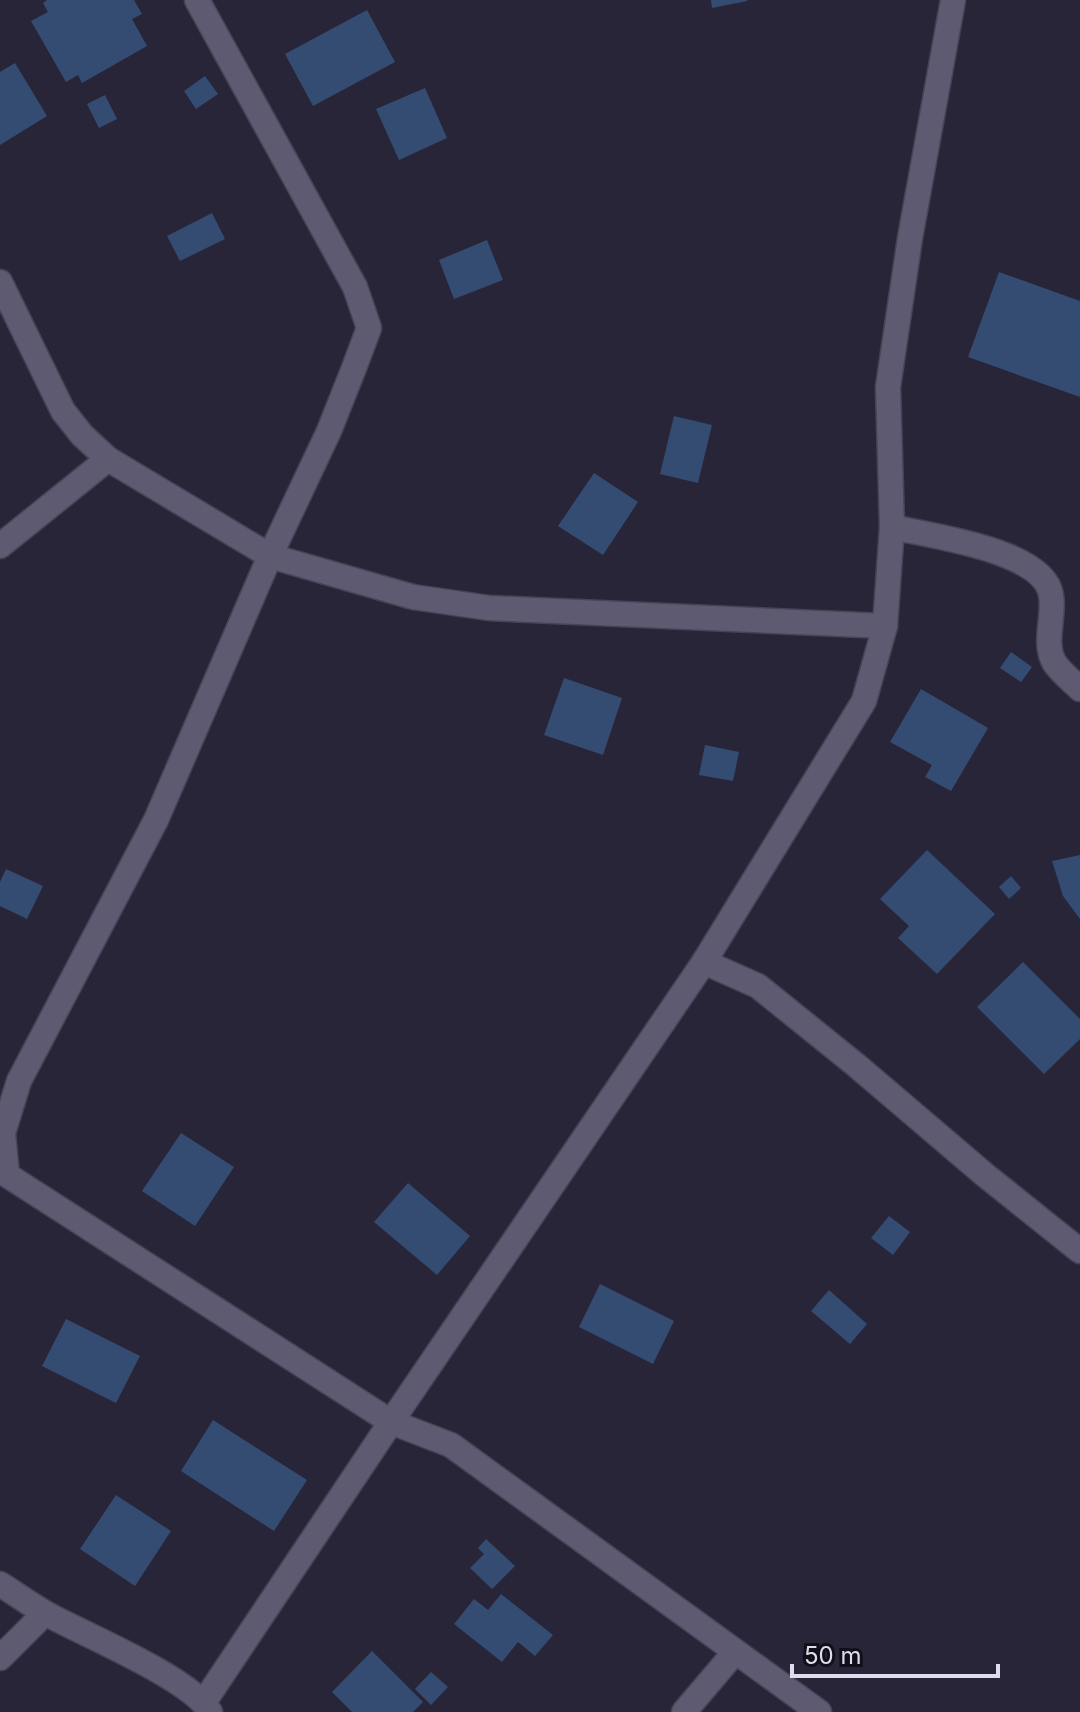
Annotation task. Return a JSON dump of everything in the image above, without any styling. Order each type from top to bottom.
[{"type":"street","points":[[197,0],[355,287],[369,328],[329,431],[270,556],[156,820],[19,1081],[3,1133],[7,1175],[391,1422],[451,1445],[819,1712]]},
{"type":"street","points":[[0,1584],[45,1613],[180,1683],[207,1707],[391,1422],[704,962],[864,701],[885,626],[892,527],[888,387],[910,238],[953,0]]},
{"type":"street","points":[[0,282],[7,308],[63,411],[82,435],[108,459],[270,556],[413,597],[489,608],[885,626]]},
{"type":"street","points":[[0,546],[108,459]]},
{"type":"street","points":[[892,527],[990,549],[1018,559],[1040,574],[1051,593],[1049,651],[1055,664],[1080,689]]},
{"type":"street","points":[[704,962],[758,986],[1080,1251]]},
{"type":"street","points":[[0,1658],[45,1613]]},
{"type":"street","points":[[684,1712],[735,1652]]},
{"type":"building","points":[[47,0],[134,0],[142,14],[132,19],[147,46],[82,83],[78,75],[66,82],[31,21],[48,12],[43,3]]},
{"type":"building","points":[[711,0],[747,0],[747,1],[712,8]]},
{"type":"building","points":[[367,10],[395,62],[313,106],[285,54]]},
{"type":"building","points":[[15,63],[47,116],[0,145],[0,72]]},
{"type":"building","points":[[205,76],[218,94],[196,109],[184,91]]},
{"type":"building","points":[[425,88],[447,138],[399,160],[376,109]]},
{"type":"building","points":[[105,95],[117,119],[99,128],[87,104]]},
{"type":"building","points":[[212,213],[225,239],[180,261],[167,236]]},
{"type":"building","points":[[487,240],[503,280],[454,299],[439,260]]},
{"type":"building","points":[[999,272],[1080,301],[1080,397],[968,357]]},
{"type":"building","points":[[674,416],[712,425],[698,483],[660,474]]},
{"type":"building","points":[[594,473],[638,502],[603,555],[558,526]]},
{"type":"building","points":[[1011,652],[1032,667],[1021,682],[1000,668]]},
{"type":"building","points":[[564,678],[622,698],[603,755],[544,735]]},
{"type":"building","points":[[921,689],[988,728],[951,791],[925,777],[932,765],[890,742]]},
{"type":"building","points":[[705,745],[739,752],[733,781],[699,775]]},
{"type":"building","points":[[927,850],[995,914],[937,974],[898,938],[909,926],[880,899]]},
{"type":"building","points":[[1080,855],[1080,919],[1063,896],[1052,861]]},
{"type":"building","points":[[6,869],[43,886],[27,919],[0,906],[0,882]]},
{"type":"building","points":[[1011,876],[1021,888],[1009,899],[999,887]]},
{"type":"building","points":[[1023,962],[1080,1019],[1080,1039],[1044,1074],[977,1007]]},
{"type":"building","points":[[181,1133],[234,1167],[195,1226],[142,1191]]},
{"type":"building","points":[[408,1183],[470,1236],[437,1275],[374,1222]]},
{"type":"building","points":[[889,1216],[910,1232],[893,1255],[871,1238]]},
{"type":"building","points":[[600,1284],[674,1321],[653,1364],[579,1327]]},
{"type":"building","points":[[829,1290],[867,1324],[850,1344],[811,1311]]},
{"type":"building","points":[[66,1319],[140,1356],[116,1403],[42,1366]]},
{"type":"building","points":[[213,1420],[307,1480],[274,1531],[181,1471]]},
{"type":"building","points":[[116,1495],[171,1531],[135,1586],[80,1549]]},
{"type":"building","points":[[486,1539],[515,1566],[492,1589],[470,1568],[484,1554],[478,1548]]},
{"type":"building","points":[[501,1594],[553,1635],[535,1656],[518,1642],[502,1662],[454,1624],[474,1599],[488,1610]]},
{"type":"building","points":[[372,1651],[423,1702],[413,1712],[352,1712],[332,1692]]},
{"type":"building","points":[[431,1672],[448,1687],[431,1705],[415,1689]]}]
